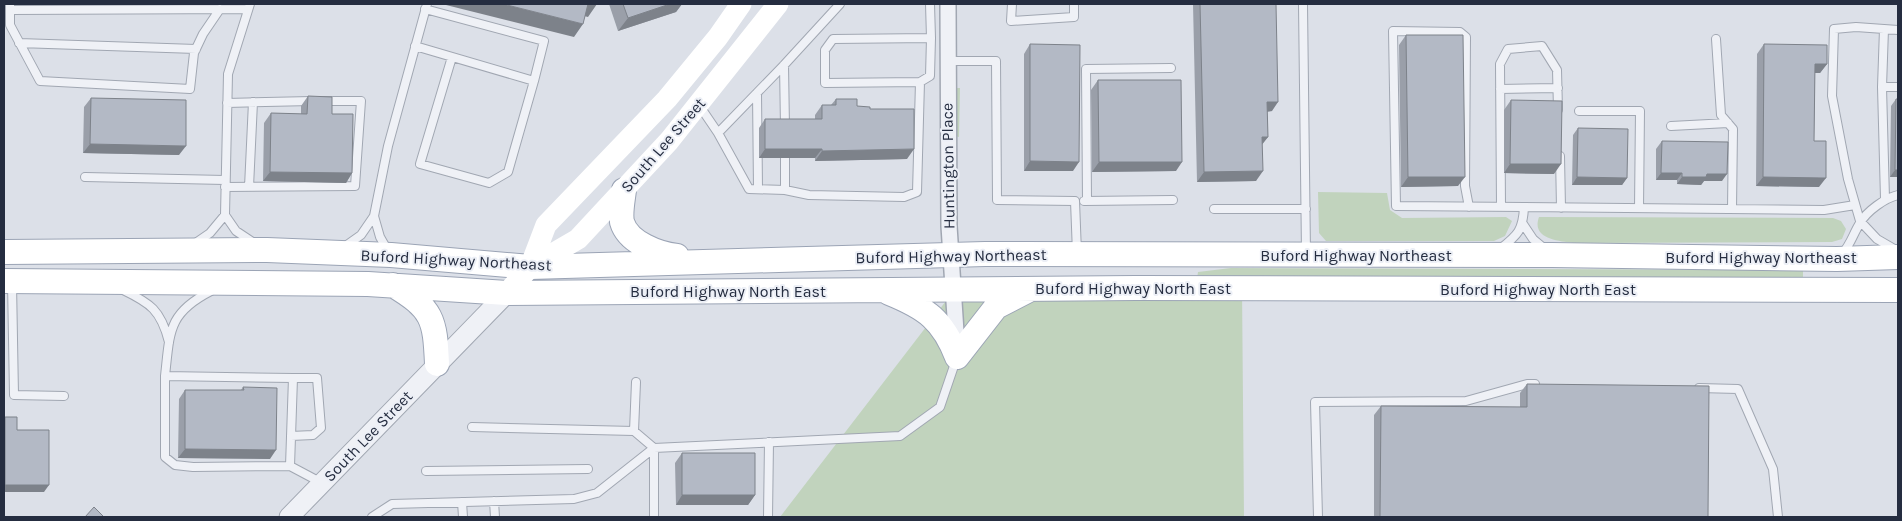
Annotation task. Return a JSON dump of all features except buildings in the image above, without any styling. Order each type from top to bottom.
[{"type":"main road","name":"South Lee Street","points":[[530,267],[546,225],[667,100],[742,4]]},
{"type":"main road","name":"South Lee Street","points":[[507,293],[530,267],[578,239],[624,190],[699,105],[778,4]]},
{"type":"main road","points":[[624,190],[622,222],[633,238],[660,254],[706,260]]},
{"type":"main road","name":"Buford Highway Northeast","points":[[4,252],[266,250],[391,255],[530,267],[706,260],[1077,254],[1552,255],[1837,259],[1898,257]]},
{"type":"main road","name":"Buford Highway Northeast","points":[[8,281],[368,284]]},
{"type":"main road","name":"Buford Highway North East","points":[[368,284],[507,293],[953,289],[1898,290]]},
{"type":"main road","points":[[393,285],[410,296],[428,313],[436,330],[437,364]]},
{"type":"main road","points":[[957,358],[996,307],[1031,289]]},
{"type":"main road","points":[[882,290],[914,303],[938,322],[948,334],[957,358]]},
{"type":"street","name":"Huntington Place","points":[[948,4],[947,61],[951,255],[957,358]]},
{"type":"street","name":"South Lee Street","points":[[288,517],[507,293]]},
{"type":"lane","points":[[718,133],[840,4]]},
{"type":"lane","points":[[930,4],[930,38],[930,76],[920,82],[825,83],[825,50],[833,39],[930,38]]},
{"type":"lane","points":[[1012,4],[1011,21],[1074,17],[1074,4]]},
{"type":"lane","points":[[1302,4],[1306,255]]},
{"type":"lane","points":[[220,9],[203,34],[196,49],[190,89],[40,81],[10,25],[10,7],[220,9],[249,6],[228,74],[225,215],[236,231],[266,250]]},
{"type":"lane","points":[[336,253],[360,235],[374,216],[388,146],[426,6],[544,41],[508,172],[489,183],[420,164],[452,57]]},
{"type":"lane","points":[[1898,30],[1856,27],[1834,30],[1832,96],[1848,179],[1860,221],[1877,239],[1898,251]]},
{"type":"lane","points":[[1884,29],[1882,87],[1885,199]]},
{"type":"lane","points":[[1468,207],[1464,186],[1466,37],[1460,32],[1394,31],[1396,206],[1468,207],[1524,207],[1561,208],[1824,210],[1855,205]]},
{"type":"lane","points":[[1716,39],[1721,115],[1733,129],[1732,209]]},
{"type":"lane","points":[[19,43],[196,49]]},
{"type":"lane","points":[[415,46],[534,81]]},
{"type":"lane","points":[[1501,207],[1500,64],[1508,48],[1542,46],[1557,70],[1559,118]]},
{"type":"lane","points":[[947,61],[996,61],[997,200],[1172,200]]},
{"type":"lane","points":[[784,65],[785,128]]},
{"type":"lane","points":[[1087,201],[1086,69],[1172,68]]},
{"type":"lane","points":[[699,105],[718,133],[743,182],[749,189],[785,190],[809,195],[904,197],[917,192],[920,82]]},
{"type":"lane","points":[[1882,87],[1898,87]]},
{"type":"lane","points":[[1500,90],[1558,88]]},
{"type":"lane","points":[[757,93],[758,190]]},
{"type":"lane","points":[[85,177],[225,184],[249,187],[355,186],[361,101],[227,103]]},
{"type":"lane","points":[[249,187],[253,102]]},
{"type":"lane","points":[[1579,111],[1640,111],[1639,208]]},
{"type":"lane","points":[[1671,126],[1728,123]]},
{"type":"lane","points":[[1560,148],[1561,208]]},
{"type":"lane","points":[[785,158],[785,190]]},
{"type":"lane","points":[[1837,259],[1851,244],[1860,221],[1885,199],[1898,194]]},
{"type":"lane","points":[[1075,201],[1077,254]]},
{"type":"lane","points":[[1524,207],[1524,224],[1533,240],[1552,255]]},
{"type":"lane","points":[[1214,209],[1306,209]]},
{"type":"lane","points":[[182,252],[210,233],[225,215]]},
{"type":"lane","points":[[374,216],[380,237],[391,255]]},
{"type":"lane","points":[[1493,255],[1513,239],[1524,224]]},
{"type":"lane","points":[[8,281],[14,395],[64,396]]},
{"type":"lane","points":[[108,282],[148,302],[166,328],[169,342]]},
{"type":"lane","points":[[226,283],[190,301],[176,320],[169,342],[165,376],[165,457],[175,465],[193,467],[290,466],[322,483]]},
{"type":"lane","points":[[372,517],[392,504],[574,499],[597,492],[654,448],[900,436],[940,407],[957,358]]},
{"type":"lane","points":[[165,376],[317,378],[321,428],[314,435],[291,436]]},
{"type":"lane","points":[[290,466],[293,378]]},
{"type":"lane","points":[[634,431],[636,382]]},
{"type":"lane","points":[[1318,517],[1315,402],[1466,401],[1527,384],[1546,384]]},
{"type":"lane","points":[[1690,388],[1738,388],[1773,469],[1778,517]]},
{"type":"lane","points":[[472,427],[634,431],[654,448],[654,517]]},
{"type":"lane","points":[[768,517],[769,442]]},
{"type":"lane","points":[[426,471],[588,469]]},
{"type":"lane","points":[[494,501],[495,517]]},
{"type":"lane","points":[[462,502],[464,517]]},
{"type":"green space","points":[[955,88],[960,88],[959,137],[955,136]]},
{"type":"green space","points":[[1318,192],[1387,193],[1390,210],[1402,218],[1506,217],[1512,221],[1505,236],[1494,241],[1326,241],[1319,233]]},
{"type":"green space","points":[[1539,217],[1833,218],[1841,221],[1846,229],[1842,239],[1832,242],[1573,243],[1547,238],[1539,230]]},
{"type":"green space","points":[[1231,268],[1803,270],[1803,277],[1770,280],[1197,279],[1198,272]]},
{"type":"green space","points":[[959,284],[1242,287],[1244,517],[780,517]]}]
